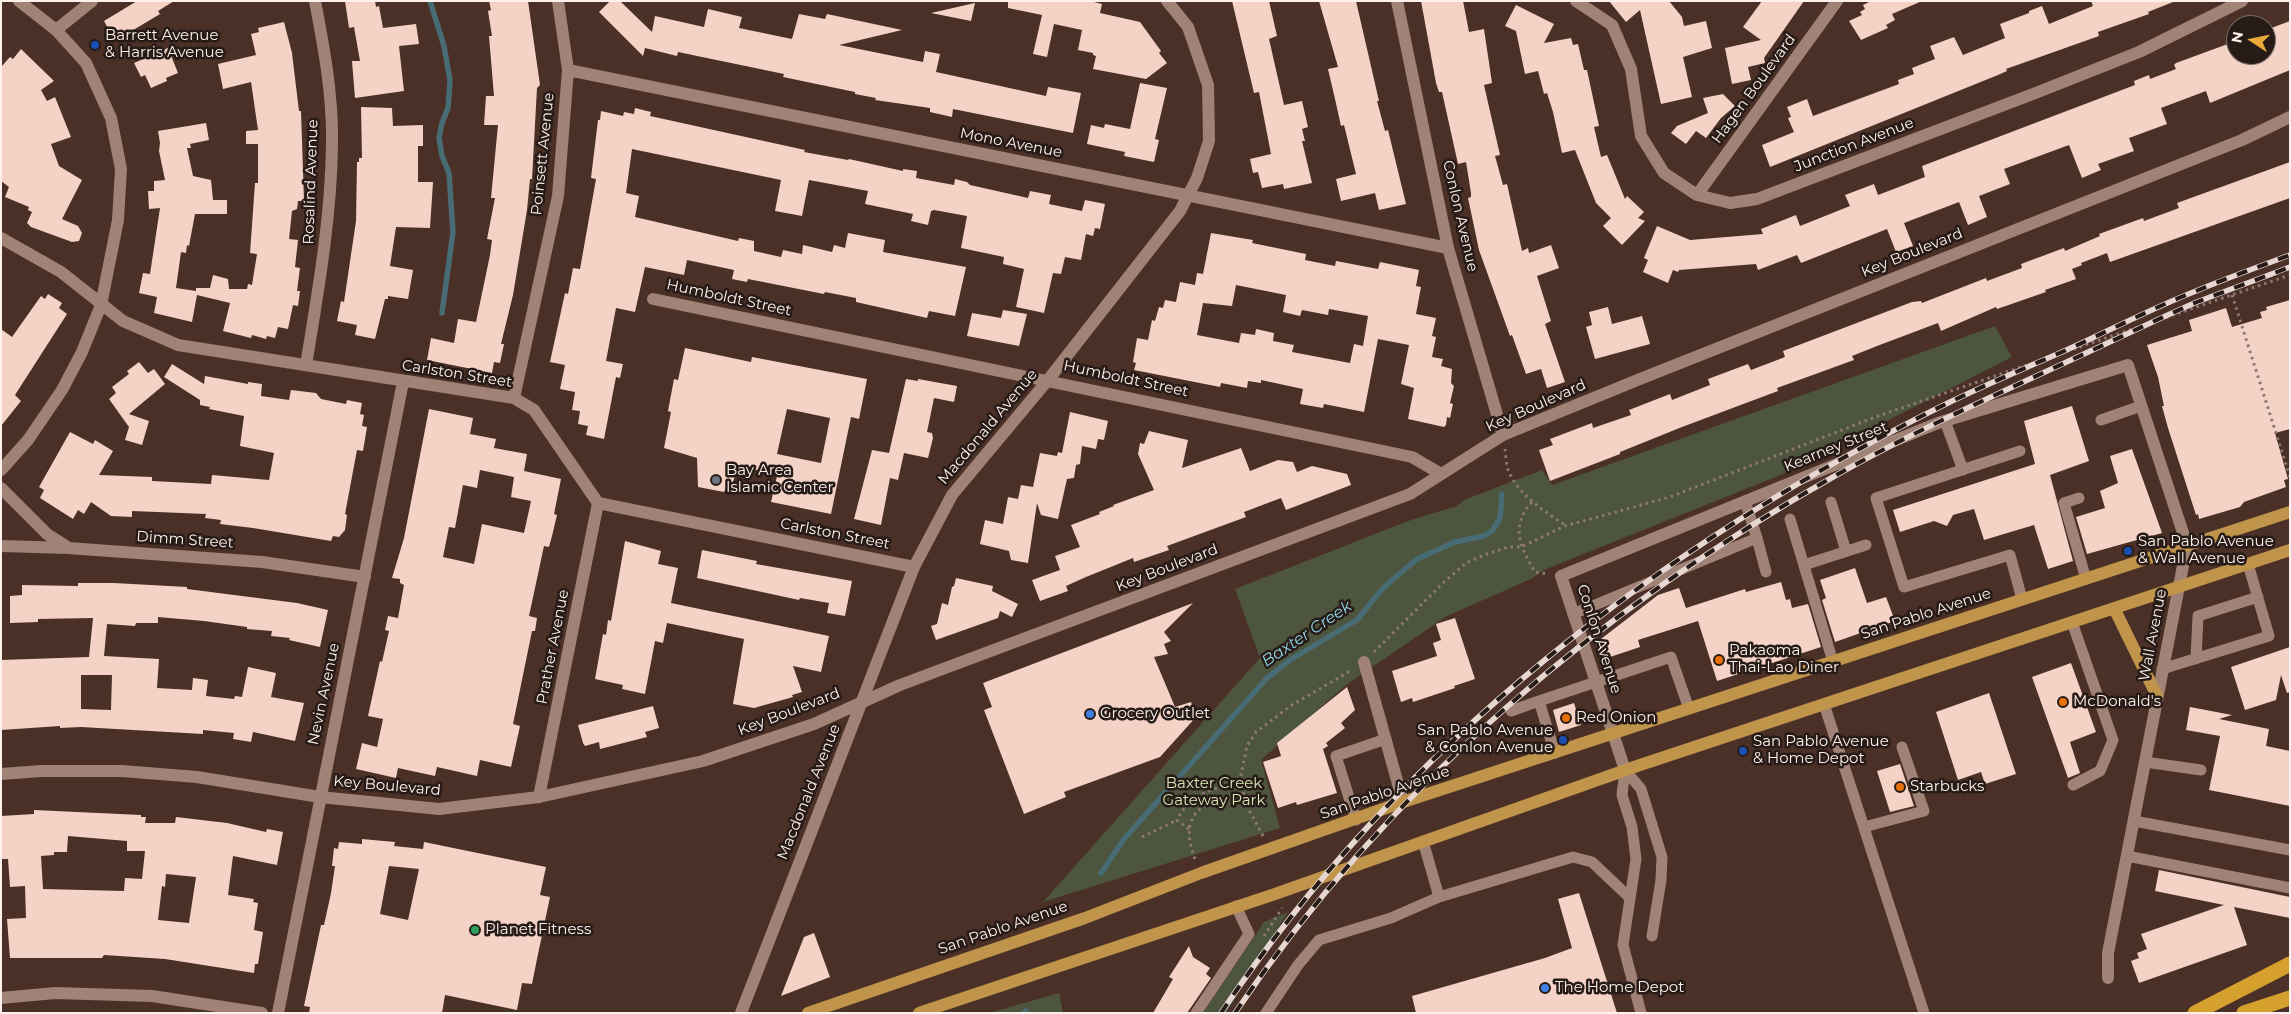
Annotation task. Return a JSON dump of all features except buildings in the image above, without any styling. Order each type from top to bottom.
[{"type":"highway","points":[[2195,1013],[2290,964]]},
{"type":"highway","points":[[2244,1013],[2290,998]]},
{"type":"main road","name":"San Pablo Avenue","points":[[808,1013],[1085,918],[1201,873],[1403,802],[2290,512]]},
{"type":"main road","points":[[919,1013],[1236,906],[1625,770],[2179,586],[2289,552]]},
{"type":"main road","points":[[2114,608],[2157,696]]},
{"type":"street","points":[[1,470],[28,440],[62,390],[82,352],[101,306],[118,220],[121,169],[111,118],[86,63],[56,30],[19,1]]},
{"type":"street","points":[[56,30],[92,1]]},
{"type":"street","name":"Rosalind Avenue","points":[[306,365],[326,243],[332,144],[327,60],[314,1]]},
{"type":"street","name":"Poinsett Avenue","points":[[514,398],[558,196],[568,70],[558,1]]},
{"type":"street","name":"Macdonald Avenue","points":[[741,1013],[914,567],[952,495],[1048,380],[1180,211],[1189,195],[1209,141],[1208,85],[1188,27],[1167,1]]},
{"type":"street","name":"Conlon Avenue","points":[[1397,1],[1448,248],[1503,435]]},
{"type":"street","name":"Junction Avenue","points":[[1576,1],[1612,25],[1631,69],[1641,136],[1664,172],[1697,196],[1730,203],[1757,199],[2033,94],[2138,52],[2242,1]]},
{"type":"street","name":"Hagen Boulevard","points":[[1697,196],[1837,1]]},
{"type":"street","name":"Mono Avenue","points":[[568,70],[1448,248]]},
{"type":"street","name":"Key Boulevard","points":[[1,774],[41,771],[122,771],[197,777],[320,797],[439,809],[539,797],[703,761],[814,724],[900,685],[1410,494],[1503,435],[2242,140],[2290,116]]},
{"type":"street","name":"Carlston Street","points":[[1,238],[61,272],[83,288],[101,306],[122,322],[178,344],[404,382],[514,398],[534,410],[598,503],[914,567]]},
{"type":"street","name":"Humboldt Street","points":[[653,299],[1412,457],[1441,474]]},
{"type":"street","name":"Wall Avenue","points":[[2108,978],[2108,953],[2187,545],[2128,365]]},
{"type":"street","name":"Kearney Street","points":[[1561,576],[1945,421],[2128,365]]},
{"type":"street","name":"Nevin Avenue","points":[[278,1013],[404,382]]},
{"type":"street","points":[[1,488],[47,534],[68,548]]},
{"type":"street","name":"Prather Avenue","points":[[539,797],[598,503]]},
{"type":"street","name":"Dimm Street","points":[[1,546],[68,548],[262,562],[365,578]]},
{"type":"street","name":"Conlon Avenue","points":[[1561,576],[1625,770]]},
{"type":"street","points":[[1364,662],[1403,802]]},
{"type":"street","points":[[1,998],[55,993],[152,996],[262,1013]]},
{"type":"lane","points":[[2101,420],[2141,406]]},
{"type":"lane","points":[[1945,421],[1963,470]]},
{"type":"lane","points":[[2020,451],[1876,498],[1904,587],[2010,555],[2022,600]]},
{"type":"lane","points":[[2079,498],[2064,503],[2086,579]]},
{"type":"lane","points":[[1745,501],[1766,572]]},
{"type":"lane","points":[[1831,502],[1846,551]]},
{"type":"lane","points":[[1790,519],[1833,662]]},
{"type":"lane","points":[[1573,614],[1757,538]]},
{"type":"lane","points":[[1804,565],[1866,545]]},
{"type":"lane","points":[[2162,669],[2270,636],[2248,564]]},
{"type":"lane","points":[[2196,659],[2198,616],[2258,597]]},
{"type":"lane","points":[[2072,622],[2113,740],[2100,770],[2073,785]]},
{"type":"lane","points":[[1511,711],[1671,657],[1689,709]]},
{"type":"lane","points":[[1539,701],[1555,753]]},
{"type":"lane","points":[[1824,704],[1924,1013]]},
{"type":"lane","points":[[1356,820],[1336,756],[1386,739]]},
{"type":"lane","points":[[1864,827],[1924,811],[1902,747]]},
{"type":"lane","points":[[2145,762],[2200,770]]},
{"type":"lane","points":[[1625,770],[1622,795],[1632,828],[1636,859],[1623,945],[1641,1013]]},
{"type":"lane","points":[[1625,770],[1642,789],[1662,857],[1661,880],[1652,936]]},
{"type":"lane","points":[[2134,821],[2290,850]]},
{"type":"lane","points":[[1423,841],[1439,898]]},
{"type":"lane","points":[[2127,856],[2290,888]]},
{"type":"lane","points":[[1266,1013],[1298,965],[1319,940],[1391,918],[1439,898],[1573,857],[1592,862],[1630,898]]},
{"type":"lane","points":[[1196,1013],[1248,934],[1236,906]]},
{"type":"path","points":[[2232,295],[2290,477]]},
{"type":"path","points":[[1503,435],[1508,472],[1532,502],[1565,526]]},
{"type":"path","points":[[1532,502],[1524,511],[1519,524],[1521,547],[1535,572],[1561,576]]},
{"type":"path","points":[[1142,837],[1177,820],[1191,800],[1203,793],[1215,788],[1241,783]]},
{"type":"path","points":[[1201,873],[1188,839],[1189,829],[1198,811],[1210,802],[1244,793]]},
{"type":"path","points":[[1177,820],[1189,829]]},
{"type":"green space","name":"Baxter Creek Gateway Park","points":[[1995,326],[2012,357],[1783,474],[1546,569],[1531,579],[1447,616],[1346,685],[1261,760],[1280,828],[1043,902],[1260,658],[1235,589],[1408,521],[1457,506],[1464,500],[1542,470],[1552,485]]},
{"type":"green space","points":[[1288,912],[1226,1013],[1203,1013],[1264,922]]},
{"type":"green space","points":[[1059,993],[1063,1013],[989,1013]]},
{"type":"waterway","points":[[430,1],[444,46],[450,80],[448,108],[439,138],[442,156],[449,173],[453,232],[442,313]]},
{"type":"waterway","name":"Baxter Creek","points":[[1101,873],[1124,839],[1267,678],[1290,660],[1357,620],[1382,589],[1417,559],[1455,542],[1484,536],[1492,531],[1500,518],[1502,494]]},
{"type":"railway","points":[[1221,1013],[1292,915],[1371,824],[1455,738],[1546,659],[1642,586],[1742,518],[1845,457],[1952,401],[2179,298],[2290,255]]},
{"type":"railway","points":[[1235,1013],[1295,930],[1361,852],[1431,777],[1506,708],[1585,642],[1667,582],[1752,525],[1840,473],[1925,428],[2181,309],[2290,267]]},
{"type":"place","name":"Barrett Avenue & Harris Avenue","points":[[95,45]]},
{"type":"place","name":"Bay Area Islamic Center","points":[[716,480]]},
{"type":"place","name":"San Pablo Avenue & Wall Avenue","points":[[2128,551]]},
{"type":"place","name":"Pakaoma Thai-Lao Diner","points":[[1719,660]]},
{"type":"place","name":"McDonald's","points":[[2063,702]]},
{"type":"place","name":"Grocery Outlet","points":[[1090,714]]},
{"type":"place","name":"Red Onion","points":[[1566,718]]},
{"type":"place","name":"San Pablo Avenue & Conlon Avenue","points":[[1563,740]]},
{"type":"place","name":"San Pablo Avenue & Home Depot","points":[[1743,751]]},
{"type":"place","name":"Starbucks","points":[[1900,787]]},
{"type":"place","name":"Planet Fitness","points":[[475,930]]},
{"type":"place","name":"The Home Depot","points":[[1545,988]]}]
